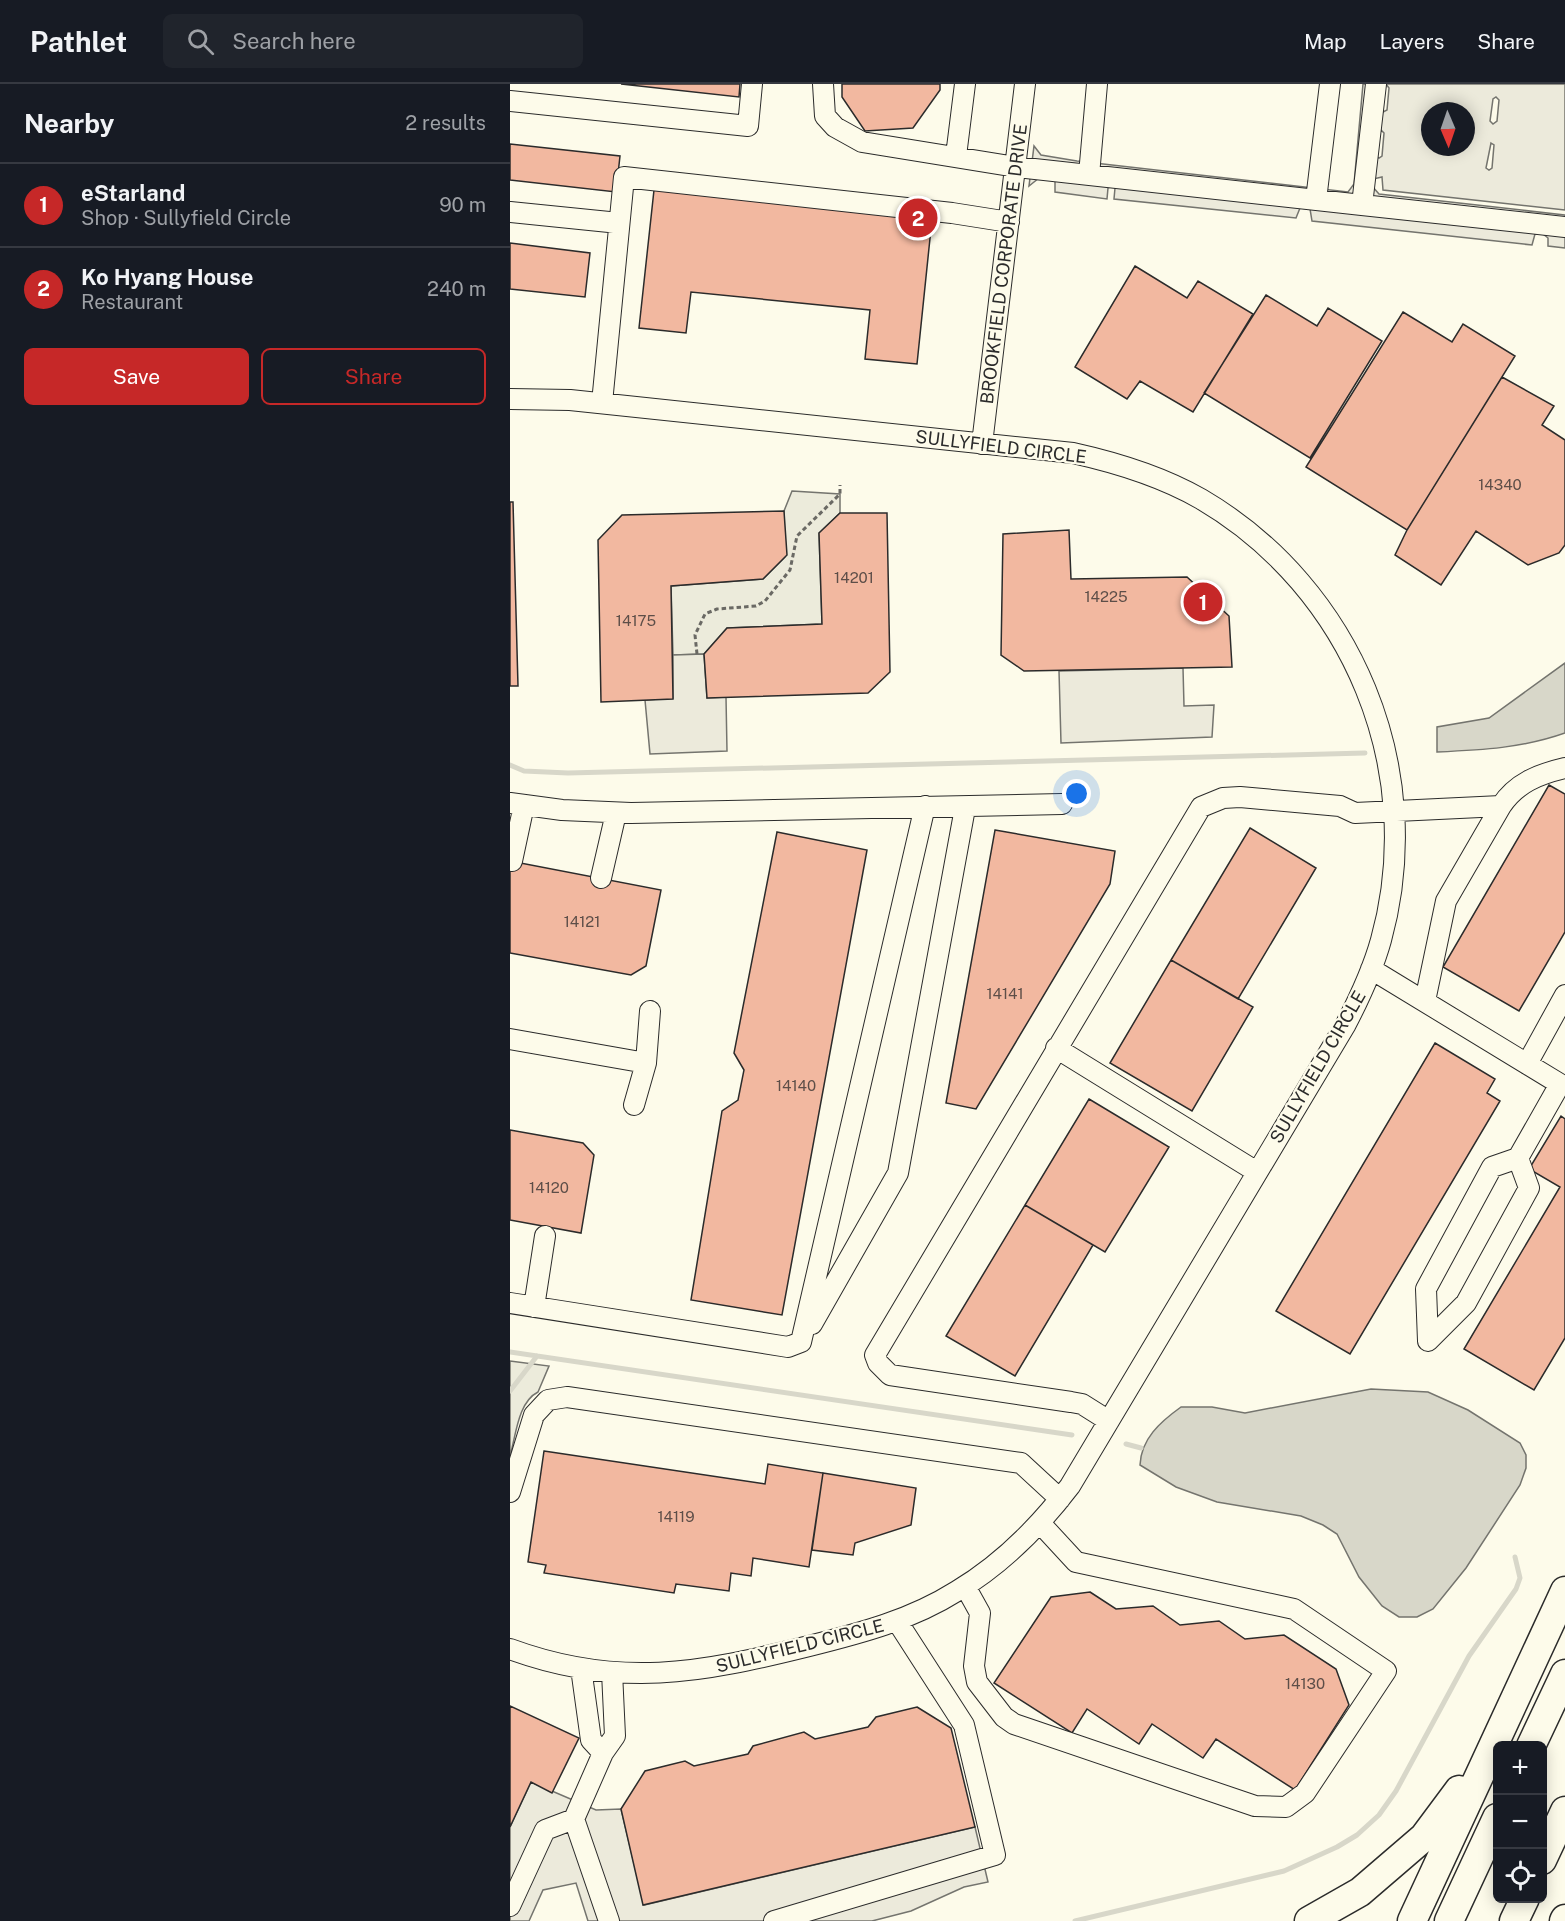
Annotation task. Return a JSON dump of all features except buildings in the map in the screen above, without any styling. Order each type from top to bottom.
[{"type":"highway","points":[[1412,1921],[1565,1591]]},
{"type":"highway","points":[[1309,1921],[1360,1892],[1424,1837],[1468,1778],[1527,1674]]},
{"type":"highway","points":[[1533,1741],[1565,1674]]},
{"type":"highway","points":[[1547,1849],[1565,1811]]},
{"type":"highway","points":[[1449,1921],[1493,1827]]},
{"type":"highway","points":[[1514,1921],[1523,1903]]},
{"type":"street","points":[[510,101],[748,126],[752,84]]},
{"type":"street","points":[[823,84],[825,116],[849,137],[862,142],[1016,167],[1565,227]]},
{"type":"street","points":[[956,156],[965,84]]},
{"type":"street","name":"BROOKFIELD CORPORATE DRIVE","points":[[982,444],[1025,84]]},
{"type":"street","points":[[1089,175],[1096,84]]},
{"type":"street","points":[[1316,200],[1330,84]]},
{"type":"street","points":[[1362,205],[1376,84]]},
{"type":"street","points":[[602,403],[624,177],[952,213],[1009,222]]},
{"type":"street","points":[[510,212],[619,223]]},
{"type":"street","name":"SULLYFIELD CIRCLE","points":[[510,399],[552,399],[602,403],[1073,453],[1151,475],[1200,499],[1267,547],[1311,594],[1352,656],[1383,737],[1394,812],[1393,882],[1381,941],[1346,1024],[1060,1499],[1040,1523],[1006,1556],[965,1587],[897,1621],[855,1635],[701,1671],[656,1674],[612,1672],[581,1668],[510,1648]]},
{"type":"street","points":[[1425,1001],[1446,901],[1501,806],[1511,791],[1546,773],[1565,768]]},
{"type":"street","points":[[1109,1421],[1082,1404],[890,1375],[878,1363],[875,1355],[1201,807],[1223,798],[1240,797],[1340,806],[1355,813],[1501,806]]},
{"type":"street","points":[[512,861],[517,804],[616,813],[747,813],[925,806],[965,808],[1062,804]]},
{"type":"street","points":[[801,1342],[925,806]]},
{"type":"street","points":[[510,1303],[788,1347],[801,1342],[898,1173],[965,808]]},
{"type":"street","points":[[601,878],[616,813]]},
{"type":"street","points":[[1371,969],[1562,1085],[1518,1158],[1492,1167],[1426,1289],[1428,1341],[1467,1303],[1529,1188],[1518,1158]]},
{"type":"street","points":[[1527,1064],[1565,995]]},
{"type":"street","points":[[634,1105],[646,1063],[650,1011]]},
{"type":"street","points":[[510,1039],[646,1063]]},
{"type":"street","points":[[1056,1048],[1257,1172]]},
{"type":"street","points":[[534,1307],[545,1236]]},
{"type":"street","points":[[510,1492],[534,1414],[548,1400],[567,1396],[1021,1463],[1060,1499]]},
{"type":"street","points":[[965,1587],[980,1613],[974,1666],[977,1682],[1004,1717],[1014,1724],[1254,1806],[1286,1807],[1305,1793],[1386,1671],[1293,1609],[1076,1562],[1040,1523]]},
{"type":"street","points":[[774,1921],[995,1855],[964,1725],[897,1621]]},
{"type":"street","points":[[581,1668],[591,1740],[603,1753]]},
{"type":"street","points":[[609,1921],[574,1819],[603,1753],[615,1736],[612,1672]]},
{"type":"street","points":[[510,1906],[545,1830],[574,1819]]},
{"type":"path","points":[[697,654],[695,635],[705,614],[717,609],[756,606],[765,601],[785,580],[794,562],[797,536],[840,494],[840,485]]},
{"type":"shaded area","points":[[1363,84],[1386,84],[1565,84],[1565,210],[1383,190],[1382,177],[1373,179],[1372,186],[1379,194],[1565,215],[1565,248],[1548,246],[1548,238],[1543,234],[1535,234],[1532,245],[1312,221],[1310,209],[1300,208],[1296,218],[1114,199],[1115,188],[1112,186],[1108,188],[1107,199],[1055,192],[1055,181],[1039,178],[1029,186],[1034,146],[1041,155],[1077,161],[1348,192],[1354,184]],"holes":[[[1386,84],[1389,88],[1387,110],[1383,112],[1381,110]],[[1496,97],[1499,100],[1497,121],[1493,124],[1490,121],[1493,99]],[[1381,130],[1384,133],[1382,156],[1379,158],[1376,156],[1378,133]],[[1491,143],[1494,145],[1492,168],[1489,170],[1486,168]]]},
{"type":"shaded area","points":[[792,491],[840,494],[840,513],[819,533],[822,624],[727,628],[704,654],[673,655],[671,586],[763,579],[785,557],[784,511]]},
{"type":"shaded area","points":[[704,654],[707,698],[726,697],[727,751],[650,754],[645,700],[673,698],[673,655]]},
{"type":"shaded area","points":[[1565,663],[1565,733],[1518,745],[1437,752],[1437,727],[1489,718]]},
{"type":"shaded area","points":[[1183,668],[1184,706],[1214,705],[1212,737],[1061,743],[1059,671]]},
{"type":"shaded area","points":[[510,1361],[549,1366],[538,1392],[531,1397],[522,1411],[510,1456]]},
{"type":"shaded area","points":[[1371,1389],[1428,1392],[1468,1410],[1520,1443],[1526,1455],[1526,1468],[1520,1485],[1466,1568],[1433,1609],[1417,1617],[1399,1617],[1382,1606],[1359,1577],[1337,1534],[1323,1525],[1301,1516],[1217,1502],[1176,1487],[1140,1465],[1148,1439],[1166,1419],[1181,1407],[1212,1407],[1245,1413]]},
{"type":"shaded area","points":[[531,1782],[596,1810],[621,1809],[644,1905],[975,1827],[988,1882],[964,1887],[911,1911],[872,1921],[588,1921],[576,1883],[543,1890],[529,1921],[510,1921],[510,1827]]},
{"type":"waterway","points":[[510,765],[524,771],[568,773],[1365,753]]},
{"type":"waterway","points":[[510,1352],[1072,1435]]},
{"type":"waterway","points":[[510,1391],[537,1356]]},
{"type":"waterway","points":[[1126,1444],[1141,1448]]},
{"type":"waterway","points":[[1075,1921],[1284,1871],[1337,1847],[1357,1835],[1379,1815],[1396,1791],[1469,1656],[1516,1589],[1520,1578],[1515,1557]]},
{"type":"place","name":"Ko Hyang House","points":[[918,218]]},
{"type":"place","name":"eStarland","points":[[1203,602]]}]
